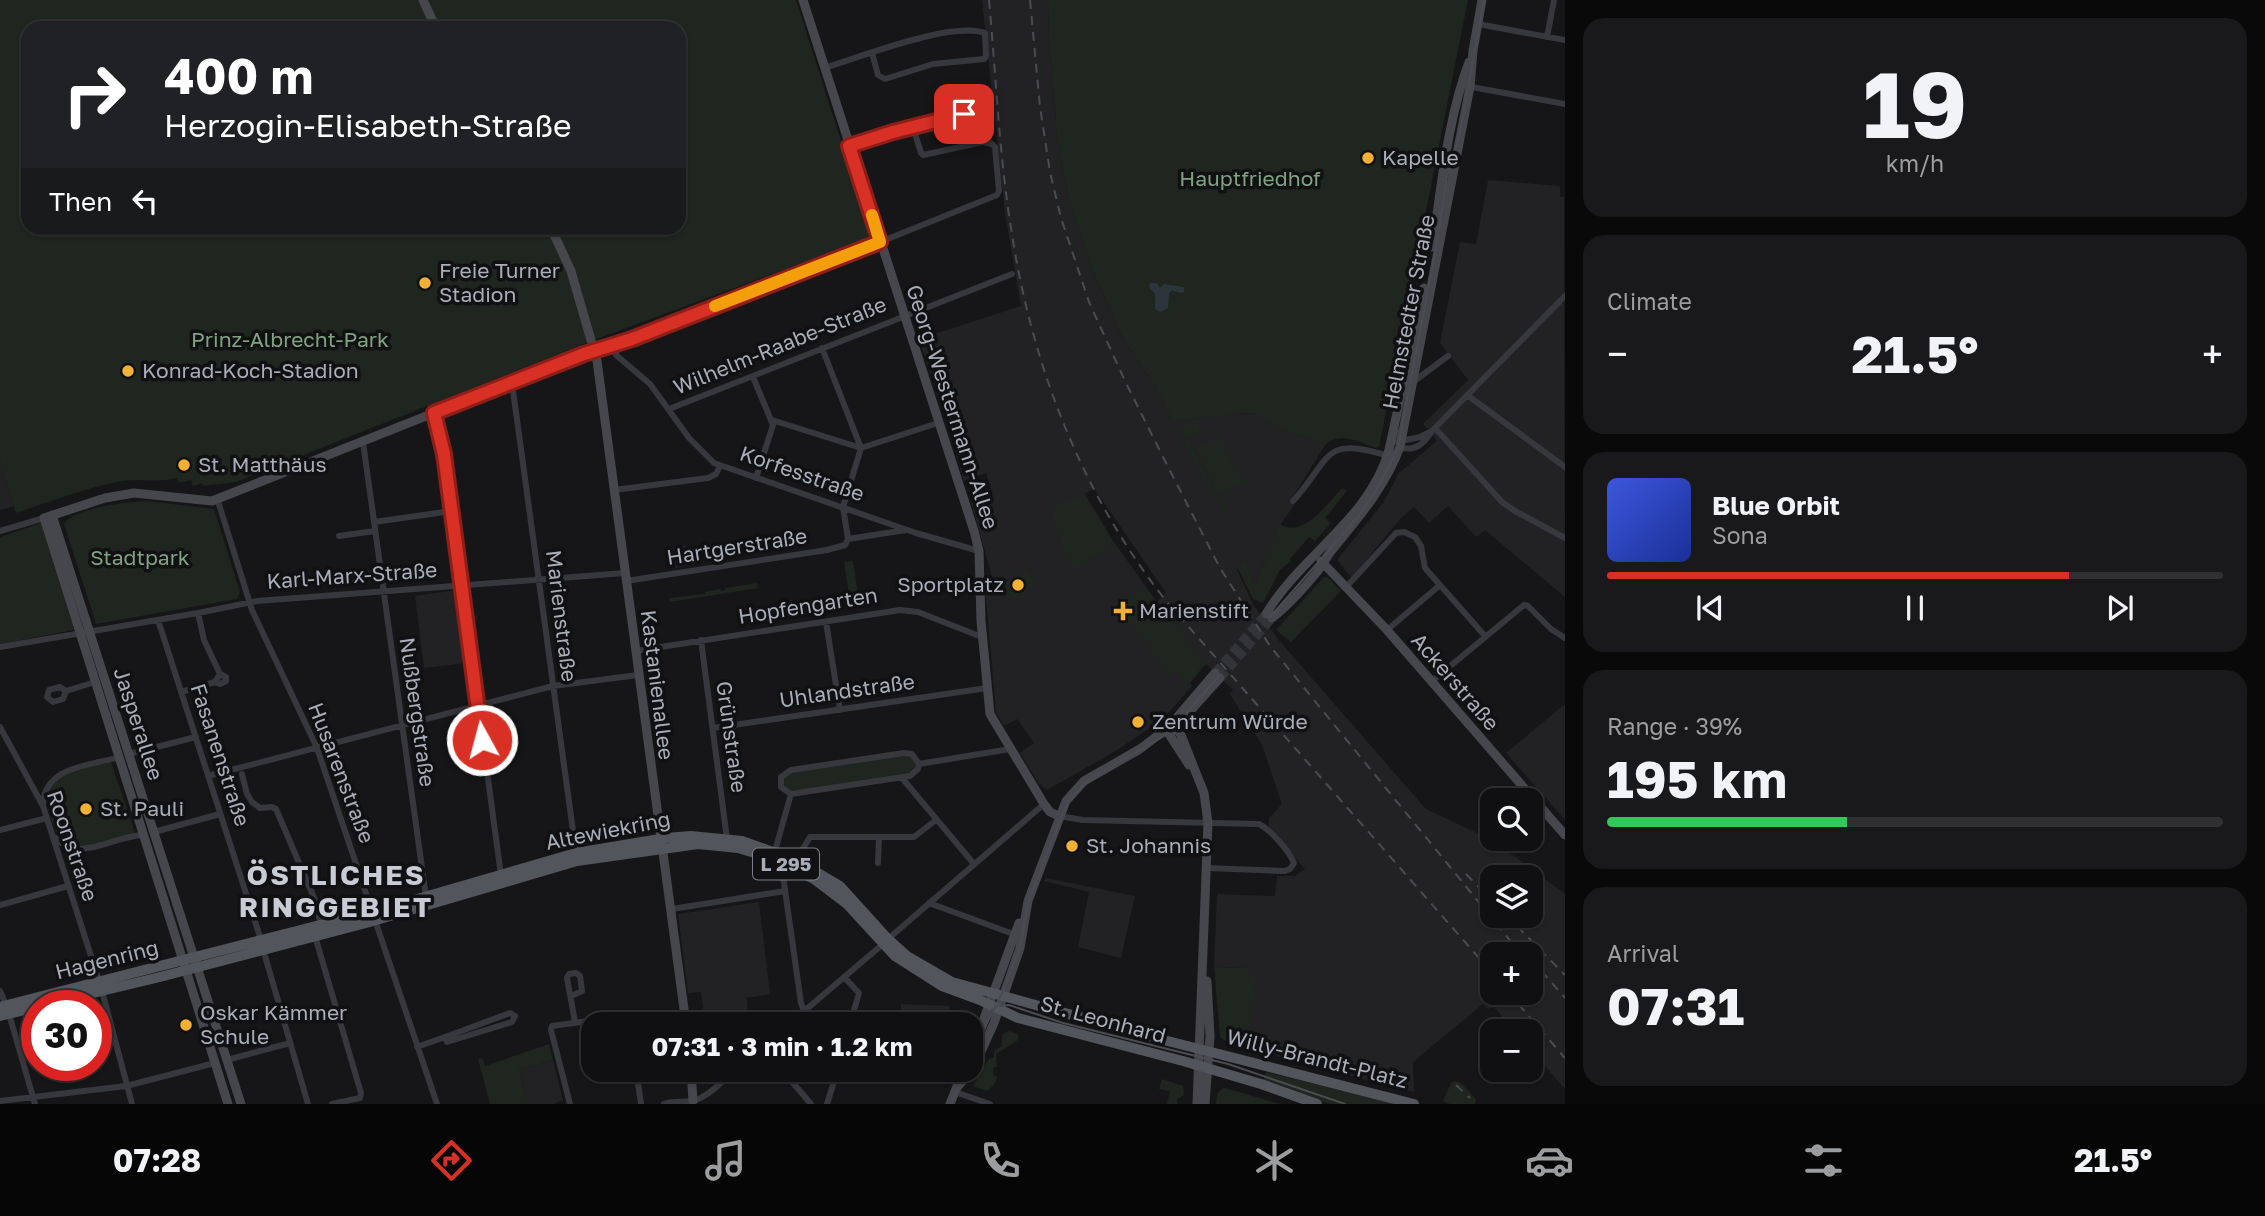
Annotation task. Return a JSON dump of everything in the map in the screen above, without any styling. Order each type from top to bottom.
[{"type":"main road","name":"Altewiekring","points":[[262,945],[315,936],[426,897],[691,836],[727,839],[794,858],[839,886],[885,941],[939,976],[997,1001]]},
{"type":"main road","name":"Altewiekring","points":[[184,965],[262,945],[321,925],[373,916],[576,853],[661,843],[723,846],[794,858]]},
{"type":"main road","name":"Hagenring","points":[[4,1011],[184,965]]},
{"type":"main road","name":"Hagenring","points":[[88,990],[100,986]]},
{"type":"main road","name":"St. Leonhard","points":[[997,1001],[1204,1050]]},
{"type":"main road","name":"St. Leonhard","points":[[997,1001],[1018,1018],[1203,1067]]},
{"type":"main road","name":"Willy-Brandt-Platz","points":[[1204,1050],[1414,1104]]},
{"type":"main road","name":"Willy-Brandt-Platz","points":[[1203,1067],[1317,1104]]},
{"type":"street","points":[[423,0],[433,21]]},
{"type":"street","name":"Georg-Westermann-Allee","points":[[803,0],[974,531],[979,551],[982,637],[990,714],[1045,804],[1051,812],[1059,816]]},
{"type":"street","name":"Helmstedter Straße","points":[[1465,86],[1458,152],[1400,443],[1385,479],[1365,512],[1289,604],[1269,616],[1277,595],[1365,498],[1388,456],[1432,247],[1447,149],[1465,86],[1482,0]]},
{"type":"street","points":[[1547,37],[1554,0]]},
{"type":"street","points":[[1478,24],[1565,40]]},
{"type":"street","points":[[824,68],[872,53],[937,35],[984,32],[986,56],[984,59],[946,62],[882,79],[878,75],[872,53]]},
{"type":"street","points":[[1465,86],[1565,104]]},
{"type":"street","points":[[849,146],[913,127],[989,111]]},
{"type":"street","points":[[0,531],[121,495],[148,493],[217,498],[997,195],[999,191],[995,148],[992,144],[983,142],[923,155],[913,127]]},
{"type":"street","points":[[1447,149],[1458,152]]},
{"type":"street","name":"Kastanienallee","points":[[554,235],[571,271],[595,350],[685,1012]]},
{"type":"street","name":"Wilhelm-Raabe-Straße","points":[[669,409],[1012,274]]},
{"type":"street","name":"Helmstedter Straße","points":[[1385,479],[1391,475],[1402,456],[1424,443],[1433,429],[1565,296]]},
{"type":"street","points":[[617,343],[616,355],[641,375],[698,449],[720,466]]},
{"type":"street","points":[[822,348],[861,448],[843,507],[848,538]]},
{"type":"street","points":[[1413,382],[1448,356]]},
{"type":"street","points":[[752,377],[772,420],[772,432],[756,478]]},
{"type":"street","name":"Marienstraße","points":[[512,383],[576,853]]},
{"type":"street","points":[[1467,395],[1565,467]]},
{"type":"street","points":[[434,413],[443,445],[502,878]]},
{"type":"street","points":[[1396,418],[1400,443],[1405,449],[1412,449]]},
{"type":"street","points":[[772,420],[861,448],[938,423]]},
{"type":"street","points":[[1405,425],[1406,431],[1416,437]]},
{"type":"street","points":[[1293,501],[1338,448],[1358,448],[1388,456],[1400,443],[1433,429],[1502,502],[1565,538]]},
{"type":"street","name":"Nußbergstraße","points":[[363,442],[426,897]]},
{"type":"street","name":"Helmstedter Straße","points":[[1385,479],[1390,459],[1388,456]]},
{"type":"street","name":"Korfesstraße","points":[[614,490],[708,478],[716,474],[720,466],[907,530],[979,551]]},
{"type":"street","name":"Husarenstraße","points":[[217,498],[249,602],[317,748],[437,1104]]},
{"type":"street","points":[[374,522],[452,511]]},
{"type":"street","name":"Jasperallee","points":[[48,516],[85,632],[129,754],[241,1104]]},
{"type":"street","name":"Hartgerstraße","points":[[626,577],[827,550],[845,545],[848,538],[907,530]]},
{"type":"street","points":[[340,536],[375,531]]},
{"type":"street","points":[[1347,586],[1396,533],[1404,532],[1415,537],[1421,546],[1425,568],[1485,636]]},
{"type":"street","name":"Ackerstraße","points":[[1314,556],[1347,586],[1387,630],[1565,835]]},
{"type":"street","name":"Karl-Marx-Straße","points":[[0,647],[249,602],[462,585],[626,577]]},
{"type":"street","points":[[1387,630],[1440,585]]},
{"type":"street","points":[[1431,682],[1524,605],[1565,638]]},
{"type":"street","name":"Hopfengarten","points":[[635,650],[900,610],[911,611],[982,637]]},
{"type":"street","points":[[181,692],[215,682],[220,674],[204,640],[198,613]]},
{"type":"street","name":"Fasanenstraße","points":[[158,620],[262,945],[308,1104]]},
{"type":"street","points":[[826,622],[840,710]]},
{"type":"street","name":"Jasperallee","points":[[85,632],[95,682],[228,1104]]},
{"type":"street","name":"Grünstraße","points":[[701,640],[727,839]]},
{"type":"street","points":[[208,776],[552,686],[638,675]]},
{"type":"street","points":[[955,1090],[980,1056],[1016,935],[1066,801],[1084,781],[1172,729],[1218,676]]},
{"type":"street","points":[[66,691],[95,682]]},
{"type":"street","name":"Uhlandstraße","points":[[713,728],[987,688]]},
{"type":"street","name":"Roonstraße","points":[[0,727],[2,737],[43,806],[100,986],[132,1104]]},
{"type":"street","points":[[1172,729],[1205,799],[1208,823],[1204,1050],[1197,1104]]},
{"type":"street","points":[[43,806],[46,790],[53,778],[66,771],[195,737]]},
{"type":"street","points":[[919,764],[1010,749]]},
{"type":"street","points":[[904,753],[912,754],[919,764],[916,772],[902,778],[791,794],[782,789],[780,780],[783,774],[791,770],[904,753]]},
{"type":"street","points":[[242,774],[252,802],[260,808],[275,808],[314,900],[321,925]]},
{"type":"street","points":[[902,778],[974,864]]},
{"type":"street","points":[[775,851],[791,794]]},
{"type":"street","points":[[936,820],[914,837],[810,837],[794,858],[785,891],[804,1011],[1045,804]]},
{"type":"street","points":[[52,834],[64,846],[81,849],[220,814]]},
{"type":"street","points":[[1059,816],[1083,820],[1259,824],[1265,827],[1293,860],[1290,869],[1207,868]]},
{"type":"street","points":[[0,830],[47,818]]},
{"type":"street","points":[[878,863],[879,837]]},
{"type":"street","points":[[0,905],[68,886]]},
{"type":"street","points":[[672,909],[785,891]]},
{"type":"street","points":[[929,904],[1016,935]]},
{"type":"street","points":[[983,1030],[1021,942],[1027,905]]},
{"type":"street","points":[[315,936],[361,1096],[332,1104]]},
{"type":"street","points":[[844,977],[859,993],[853,1012]]},
{"type":"street","points":[[0,991],[4,1011],[34,1100]]},
{"type":"street","points":[[570,996],[575,1022]]},
{"type":"street","points":[[417,1047],[510,1013],[515,1016],[512,1022],[450,1043],[445,1037]]},
{"type":"street","points":[[570,1104],[551,1030],[554,1025],[581,1022]]},
{"type":"street","points":[[0,1101],[34,1100],[126,1086],[290,1043]]},
{"type":"street","points":[[1203,1067],[1205,1104]]},
{"type":"street","points":[[638,1082],[641,1104]]},
{"type":"street","points":[[691,1082],[692,1101]]},
{"type":"street","points":[[664,1104],[670,1101],[692,1101],[707,1095],[722,1082]]},
{"type":"street","points":[[792,1082],[811,1104]]},
{"type":"street","points":[[827,1104],[834,1082]]},
{"type":"street","points":[[950,1104],[958,1082]]},
{"type":"street","points":[[955,1090],[989,1103]]},
{"type":"shaded area","points":[[982,0],[1048,0],[1057,136],[1069,201],[1090,264],[1122,337],[1154,385],[1172,421],[1235,413],[1254,414],[1277,427],[1326,444],[1292,498],[1295,504],[1280,525],[1256,583],[1253,583],[1246,560],[1237,570],[1253,604],[1277,638],[1426,809],[1480,834],[1480,851],[1507,851],[1526,865],[1480,865],[1480,928],[1543,928],[1543,878],[1565,894],[1565,1089],[1543,1064],[1543,1019],[1504,1019],[1494,1007],[1488,1009],[1484,1005],[1543,1005],[1543,942],[1480,942],[1482,1005],[1413,1062],[1414,1092],[1300,1063],[1247,1046],[1247,968],[1214,967],[1217,894],[1275,896],[1277,876],[1295,876],[1305,869],[1269,827],[1269,818],[1282,804],[1262,745],[1230,694],[1233,690],[1206,664],[1190,683],[1192,686],[1170,711],[1147,730],[1047,790],[1039,784],[1020,753],[1034,743],[1017,719],[1004,726],[996,713],[985,585],[993,580],[971,502],[993,494],[986,473],[964,481],[956,454],[962,452],[961,449],[956,451],[919,339],[1021,306],[1005,213]],"holes":[[[1094,488],[1166,593],[1157,602],[1114,542],[1085,494]]]},
{"type":"shaded area","points":[[1488,180],[1560,186],[1560,197],[1564,197],[1565,597],[1485,530],[1476,537],[1448,506],[1429,523],[1414,507],[1401,518],[1352,578],[1337,560],[1383,503],[1399,473],[1437,441],[1423,424],[1468,380],[1440,343],[1460,242],[1476,244]]},
{"type":"shaded area","points":[[1150,283],[1157,283],[1160,288],[1164,284],[1184,287],[1184,292],[1172,290],[1169,293],[1168,308],[1161,312],[1155,309],[1155,294],[1149,287]]},
{"type":"shaded area","points":[[0,461],[14,506],[0,510]]},
{"type":"shaded area","points":[[686,545],[688,566],[675,568],[673,556],[668,557],[666,548]]},
{"type":"shaded area","points":[[457,590],[466,663],[424,668],[415,596]]},
{"type":"shaded area","points":[[1565,704],[1565,820],[1543,795],[1543,788],[1537,788],[1506,753]]},
{"type":"shaded area","points":[[1046,878],[1135,896],[1121,958],[1078,947],[1089,892],[1044,881]]},
{"type":"shaded area","points":[[759,902],[770,994],[747,998],[748,1012],[704,1012],[701,992],[688,993],[678,914]]},
{"type":"shaded area","points":[[901,1004],[949,1006],[949,1012],[901,1012]]},
{"type":"shaded area","points":[[553,1060],[563,1100],[554,1104],[527,1104],[519,1070]]},
{"type":"green space","name":"Prinz-Albrecht-Park","points":[[0,0],[796,0],[870,232],[866,239],[578,346],[236,482],[203,486],[202,483],[193,486],[191,480],[179,483],[177,478],[125,481],[79,492],[16,513],[0,461]]},
{"type":"green space","name":"Hauptfriedhof","points":[[1048,0],[1468,0],[1379,447],[1344,438],[1326,444],[1276,427],[1254,414],[1172,421],[1154,385],[1122,337],[1090,264],[1069,201],[1057,136]]},
{"type":"green space","points":[[1198,423],[1200,434],[1186,437],[1226,511],[1222,513],[1182,439],[1185,437],[1182,437],[1180,426]]},
{"type":"green space","points":[[1219,436],[1243,483],[1219,495],[1196,448]]},
{"type":"green space","points":[[1342,488],[1347,491],[1325,518],[1331,523],[1315,541],[1309,537],[1291,561],[1280,570],[1263,603],[1253,599],[1238,569],[1246,559],[1253,582],[1256,583],[1280,524],[1297,527],[1306,523]]},
{"type":"green space","points":[[1083,494],[1113,543],[1071,572],[1051,509]]},
{"type":"green space","name":"Stadtpark","points":[[147,501],[214,509],[240,592],[237,599],[96,624],[64,524],[79,513],[115,504]]},
{"type":"green space","name":"Stadtpark","points":[[41,523],[74,630],[0,644],[0,537]]},
{"type":"green space","points":[[853,561],[860,607],[851,608],[844,562]]},
{"type":"green space","name":"Sportplatz","points":[[1027,568],[1037,583],[1009,602],[999,587]]},
{"type":"green space","points":[[1324,577],[1329,578],[1341,591],[1291,642],[1276,630]]},
{"type":"green space","points":[[757,583],[758,588],[670,602],[669,598],[705,594]]},
{"type":"green space","points":[[1145,587],[1206,664],[1184,685],[1175,670],[1168,675],[1119,607]]},
{"type":"green space","points":[[909,753],[919,764],[910,776],[785,792],[783,774]]},
{"type":"green space","points":[[111,762],[135,833],[88,846],[68,845],[58,834],[49,812],[47,799],[50,789],[66,775]]},
{"type":"green space","points":[[1214,967],[1247,968],[1254,976],[1255,994],[1247,1046],[1220,1037]]},
{"type":"green space","points":[[1009,1031],[1019,1035],[1018,1040],[996,1054],[997,1067],[993,1068],[993,1075],[997,1077],[994,1085],[987,1091],[973,1086],[975,1082],[983,1082],[983,1069],[988,1060],[994,1057],[994,1051],[1002,1046],[1002,1035]]},
{"type":"green space","points":[[549,1044],[553,1060],[519,1070],[527,1104],[490,1104],[478,1059],[482,1058],[485,1066]]},
{"type":"green space","points":[[1266,1072],[1401,1104],[1329,1104],[1263,1082]]},
{"type":"green space","points":[[1162,1079],[1183,1086],[1184,1095],[1177,1099],[1177,1104],[1167,1104],[1170,1091],[1159,1089]]},
{"type":"green space","points":[[1451,1083],[1461,1083],[1476,1099],[1475,1104],[1450,1104],[1443,1101]]},
{"type":"green space","points":[[1223,1088],[1280,1104],[1216,1104],[1217,1094]]},
{"type":"tunnel","points":[[1215,673],[1266,614]]},
{"type":"tunnel","points":[[1220,678],[1272,618]]},
{"type":"tram line","points":[[1270,617],[1358,517],[1376,491],[1398,448],[1447,176],[1460,133],[1484,0]]},
{"type":"tram line","points":[[983,1033],[1020,948],[1028,903],[1068,801],[1090,779],[1169,733],[1219,676]]},
{"type":"tram line","points":[[990,1011],[998,1006],[1009,1005],[1063,1023],[1228,1064],[1345,1104]]},
{"type":"tram line","points":[[951,1104],[961,1082]]},
{"type":"railway","points":[[989,0],[1003,171],[1020,278],[1046,377],[1085,472],[1136,560],[1167,602],[1480,959]]},
{"type":"railway","points":[[1030,0],[1040,107],[1050,172],[1061,218],[1089,302],[1164,459],[1220,568],[1270,646],[1511,942]]},
{"type":"railway","points":[[1466,874],[1480,889]]},
{"type":"railway","points":[[1519,928],[1565,975]]},
{"type":"railway","points":[[1543,973],[1565,998]]},
{"type":"railway","points":[[1519,1005],[1565,1058]]},
{"type":"railway","points":[[1456,1085],[1470,1098]]},
{"type":"slow traffic","points":[[715,306],[880,242],[872,215]]},
{"type":"place","name":"Kapelle","points":[[1368,158]]},
{"type":"place","name":"Freie Turner Stadion","points":[[425,283]]},
{"type":"place","name":"Konrad-Koch-Stadion","points":[[128,371]]},
{"type":"place","name":"St. Matthäus","points":[[184,465]]},
{"type":"place","name":"Sportplatz","points":[[1018,585]]},
{"type":"place","name":"Marienstift","points":[[1123,611]]},
{"type":"place","name":"Zentrum Würde","points":[[1138,722]]},
{"type":"place","name":"St. Pauli","points":[[86,809]]},
{"type":"place","name":"St. Johannis","points":[[1072,846]]},
{"type":"place","name":"Oskar Kämmer Schule","points":[[186,1025]]},
{"type":"district","name":"ÖSTLICHES RINGGEBIET","points":[[336,891]]},
{"type":"route","points":[[482,740],[444,454],[434,413],[880,242],[849,146],[964,114]]}]
